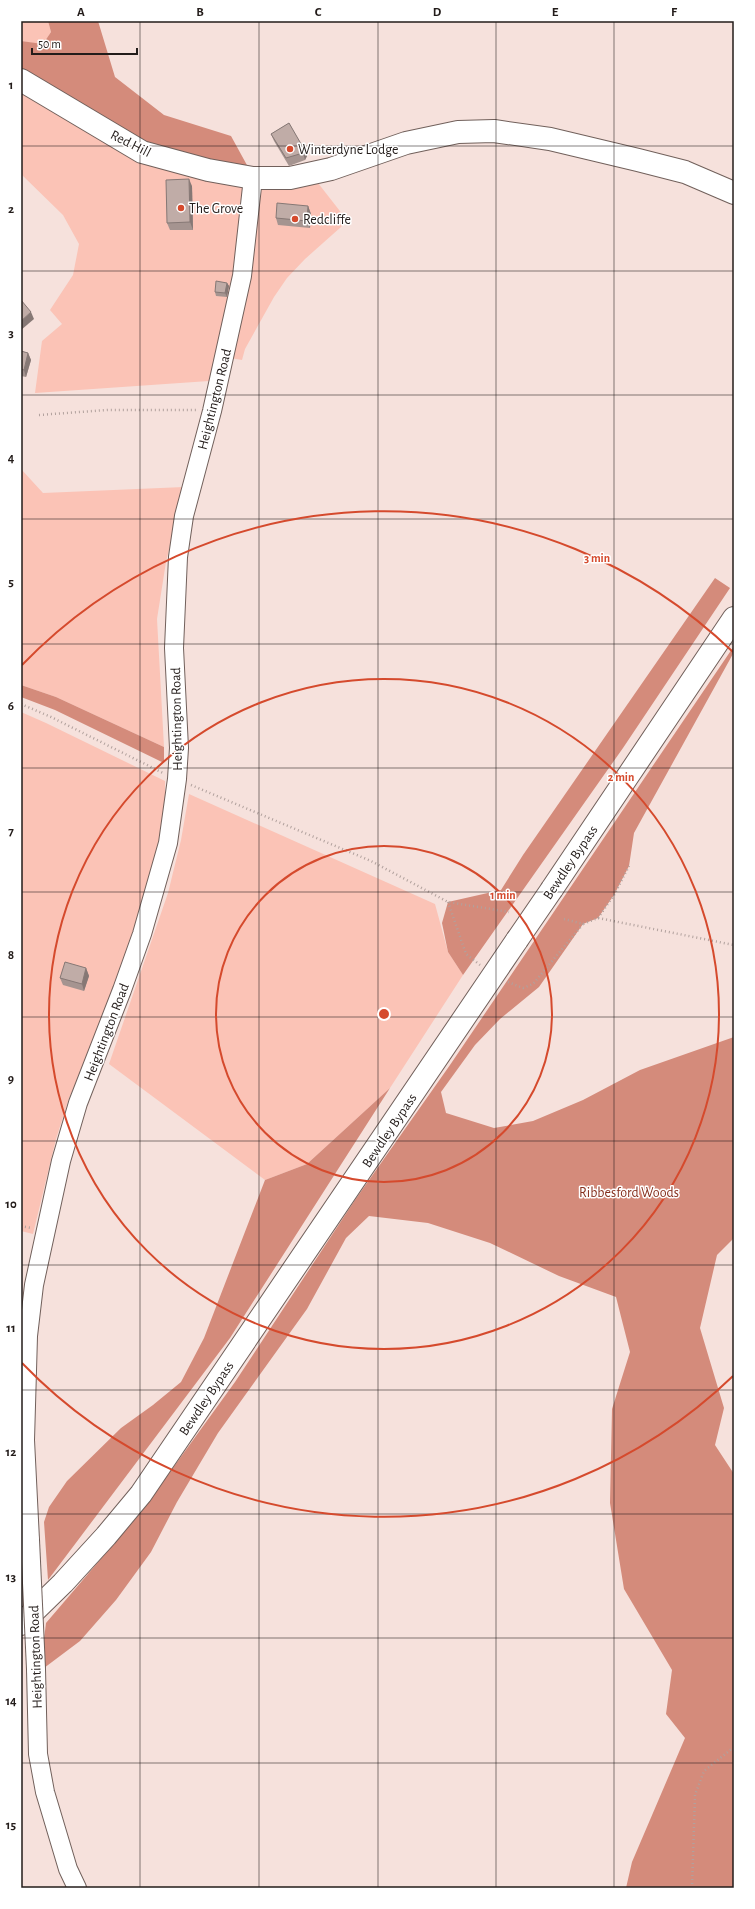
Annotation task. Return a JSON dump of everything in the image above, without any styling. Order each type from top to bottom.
[{"type":"main road","name":"Red Hill","points":[[21,80],[142,152],[208,170],[253,178],[290,178],[331,169],[406,143],[458,132],[494,131],[550,138],[685,172],[734,193]]},
{"type":"main road","name":"Bewdley Bypass","points":[[21,1624],[63,1583],[106,1536],[140,1494],[494,975],[734,618]]},
{"type":"street","name":"Heightington Road","points":[[77,1888],[68,1869],[45,1792],[38,1754],[36,1669],[25,1440],[28,1336],[34,1285],[62,1161],[78,1103],[125,983],[162,868],[172,822],[179,748],[174,648],[176,573],[184,516],[212,411],[242,276],[253,178]]},
{"type":"path","points":[[39,415],[146,409],[186,409],[212,411]]},
{"type":"path","points":[[21,704],[51,717],[177,779],[371,861],[448,902],[509,912]]},
{"type":"path","points":[[598,918],[614,895],[628,866]]},
{"type":"path","points":[[448,902],[466,954],[494,975],[523,988],[533,984],[583,924],[598,918],[734,945]]},
{"type":"path","points":[[564,920],[583,924]]},
{"type":"path","points":[[692,1888],[695,1795],[704,1772],[734,1747]]},
{"type":"shaded area","points":[[21,21],[48,21],[51,32],[43,45],[21,41]]},
{"type":"shaded area","points":[[21,86],[246,180],[233,288],[209,381],[35,393],[42,341],[62,324],[50,310],[73,275],[79,244],[63,215],[21,174]]},
{"type":"shaded area","points":[[318,183],[343,215],[345,221],[341,227],[305,259],[287,278],[274,297],[245,349],[242,360],[230,358],[260,189]]},
{"type":"shaded area","points":[[21,469],[43,493],[184,487],[166,562],[157,619],[164,747],[56,697],[21,685]]},
{"type":"shaded area","points":[[21,712],[165,781],[165,810],[160,845],[152,875],[113,991],[87,1059],[69,1098],[56,1139],[33,1234],[21,1231]]},
{"type":"shaded area","points":[[189,794],[435,904],[448,952],[463,975],[390,1088],[307,1164],[265,1180],[109,1064],[168,893],[181,840]]},
{"type":"green space","points":[[48,21],[98,21],[115,77],[164,115],[231,136],[248,167],[147,147],[21,70],[21,41],[43,44],[51,32]]},
{"type":"green space","points":[[715,578],[730,588],[623,748],[463,975],[448,952],[442,923],[448,902],[501,890],[523,855]]},
{"type":"green space","name":"Ribbesford Woods","points":[[734,646],[734,652],[634,833],[629,866],[614,895],[598,918],[583,924],[539,987],[500,1019],[475,1045],[441,1092],[446,1113],[494,1128],[533,1121],[583,1100],[640,1070],[734,1037],[734,1238],[717,1255],[700,1328],[724,1408],[715,1445],[734,1474],[734,1888],[626,1888],[632,1862],[685,1738],[666,1714],[672,1670],[624,1589],[610,1503],[612,1409],[630,1352],[616,1297],[559,1276],[490,1243],[428,1223],[369,1216],[346,1238],[307,1309],[218,1433],[177,1502],[151,1552],[116,1600],[80,1641],[40,1671],[46,1623],[141,1512],[235,1382],[355,1200],[450,1065]]},
{"type":"green space","points":[[21,685],[56,697],[164,747],[164,763],[55,710],[21,697]]},
{"type":"green space","points":[[390,1088],[230,1338],[48,1580],[44,1522],[49,1507],[67,1481],[121,1428],[153,1405],[181,1382],[204,1338],[265,1180],[307,1164]]},
{"type":"building","name":"Winterdyne Lodge","points":[[289,123],[304,149],[303,153],[286,158],[271,134]]},
{"type":"building","name":"The Grove","points":[[189,179],[190,222],[167,223],[166,180]]},
{"type":"building","points":[[277,203],[308,206],[307,221],[276,218]]},
{"type":"building","points":[[216,281],[227,283],[225,293],[215,292]]},
{"type":"building","points":[[21,300],[31,312],[21,321]]},
{"type":"building","points":[[21,351],[28,353],[24,370],[21,369]]},
{"type":"building","points":[[65,962],[86,968],[82,984],[60,978]]},
{"type":"place","name":"Winterdyne Lodge","points":[[290,149]]},
{"type":"place","name":"The Grove","points":[[181,208]]},
{"type":"place","name":"Redcliffe","points":[[295,219]]}]
